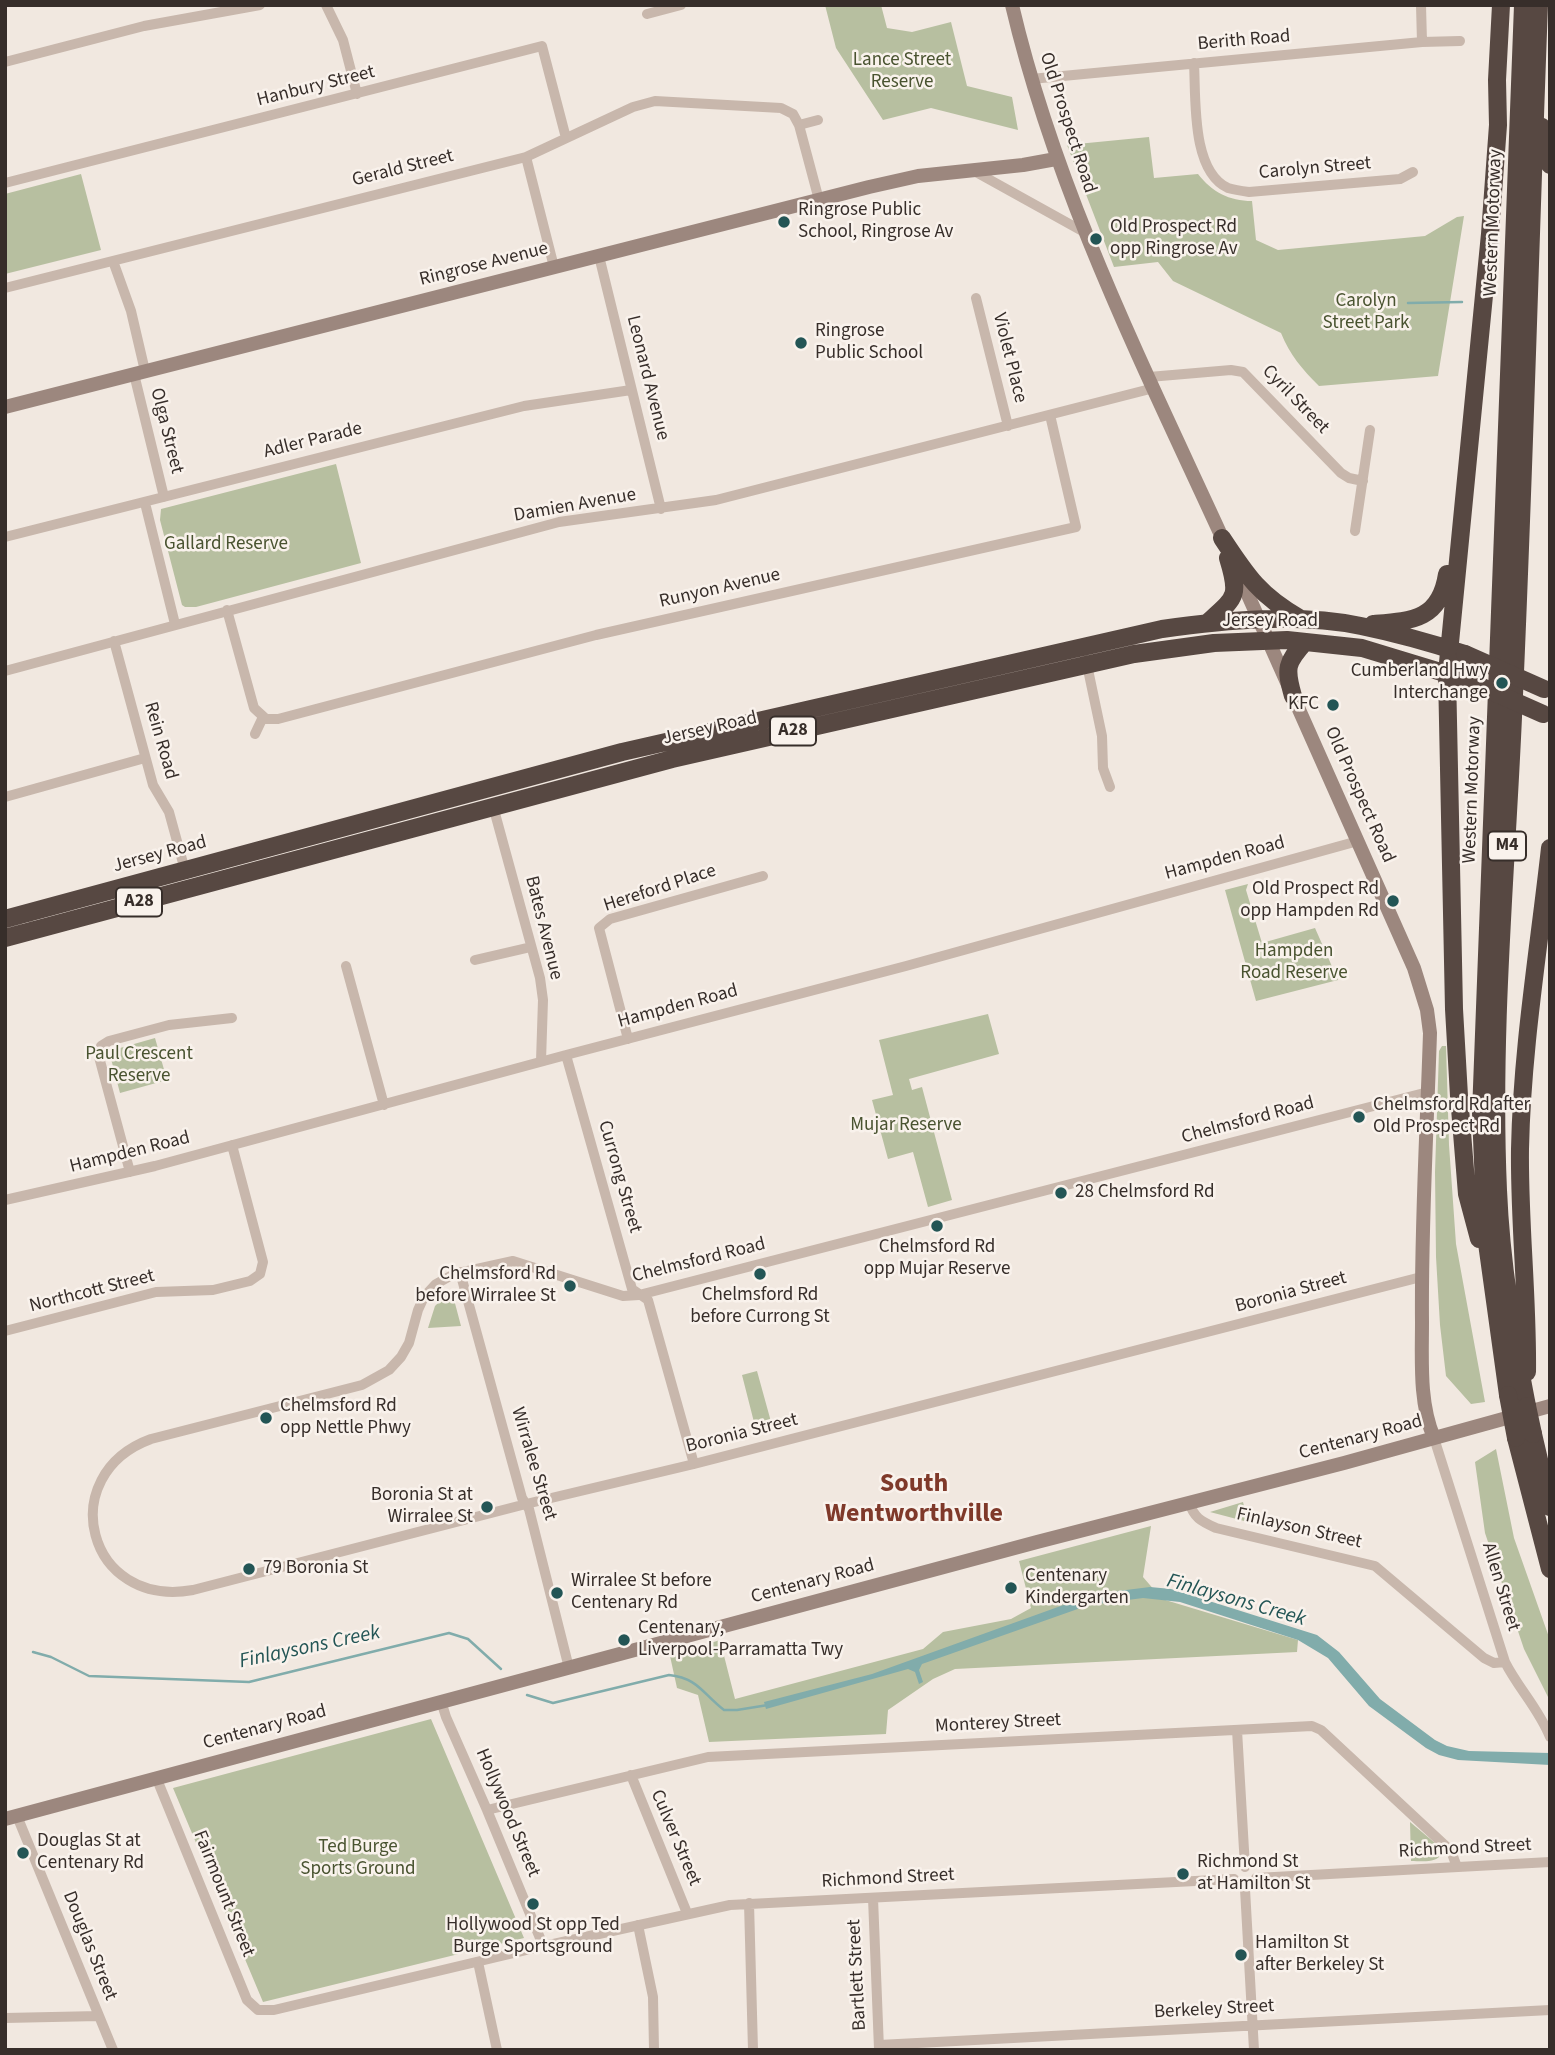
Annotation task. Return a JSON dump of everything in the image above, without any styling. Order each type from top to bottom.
[{"type":"highway","points":[[1490,1280],[1466,1194],[1454,1009],[1455,676],[1489,247],[1502,5]]},
{"type":"highway","name":"Western Motorway","points":[[1522,1396],[1490,1280],[1484,1193],[1482,1071],[1524,5]]},
{"type":"highway","name":"Western Motorway","points":[[1539,5],[1514,712],[1496,1081],[1502,1244],[1522,1396],[1524,1436],[1550,1569]]},
{"type":"highway","points":[[1359,625],[1404,622],[1423,616],[1438,601],[1446,582],[1477,297],[1489,136],[1497,80]]},
{"type":"highway","points":[[1536,100],[1550,165]]},
{"type":"highway","points":[[1222,538],[1248,578],[1262,593],[1304,620]]},
{"type":"highway","points":[[1207,623],[1226,607],[1234,595],[1235,581],[1222,538]]},
{"type":"highway","name":"Jersey Road","points":[[5,919],[634,749],[1162,629],[1207,623],[1304,620],[1359,625],[1456,651],[1547,690]]},
{"type":"highway","name":"Jersey Road","points":[[5,938],[672,759],[1087,664],[1185,645],[1268,640],[1362,648],[1455,676],[1546,715]]},
{"type":"highway","points":[[1293,696],[1288,679],[1289,664],[1305,642]]},
{"type":"highway","points":[[1522,1396],[1528,1328],[1520,1191],[1522,1096],[1550,851]]},
{"type":"highway","name":"Western Motorway","points":[[1524,1436],[1550,1507]]},
{"type":"main road","name":"Old Prospect Road","points":[[1012,5],[1056,159],[1084,232],[1358,841],[1414,968],[1425,1000],[1430,1022],[1421,1277],[1424,1389],[1427,1419],[1434,1438]]},
{"type":"main road","name":"Ringrose Avenue","points":[[5,407],[918,176],[1056,159]]},
{"type":"main road","name":"Centenary Road","points":[[11,1817],[1550,1406]]},
{"type":"street","points":[[5,62],[144,26],[222,9],[260,5]]},
{"type":"street","points":[[326,5],[343,40],[357,94]]},
{"type":"street","points":[[647,14],[681,5]]},
{"type":"street","points":[[1421,5],[1422,42]]},
{"type":"street","name":"Berith Road","points":[[1031,79],[1422,42],[1461,41]]},
{"type":"street","name":"Hanbury Street","points":[[5,183],[542,46],[566,138]]},
{"type":"street","name":"Carolyn Street","points":[[1194,63],[1199,142],[1204,162],[1213,176],[1226,187],[1249,192],[1400,179],[1413,172]]},
{"type":"street","name":"Gerald Street","points":[[5,288],[526,157],[633,107],[655,102],[781,108],[793,114],[799,125]]},
{"type":"street","points":[[818,120],[799,125],[819,200]]},
{"type":"street","points":[[526,157],[554,267]]},
{"type":"street","points":[[973,170],[1084,232]]},
{"type":"street","name":"Leonard Avenue","points":[[598,256],[661,509]]},
{"type":"street","name":"Olga Street","points":[[113,261],[131,311],[164,497]]},
{"type":"street","name":"Violet Place","points":[[976,298],[1008,426]]},
{"type":"street","name":"Cyril Street","points":[[1152,383],[1231,370],[1243,372],[1341,473],[1363,481]]},
{"type":"street","name":"Damien Avenue","points":[[5,671],[559,522],[716,500],[1050,415],[1152,383]]},
{"type":"street","name":"Adler Parade","points":[[5,537],[524,407],[631,390]]},
{"type":"street","name":"Runyon Avenue","points":[[263,717],[278,719],[596,635],[1076,527],[1050,415]]},
{"type":"street","points":[[1355,531],[1370,430]]},
{"type":"street","points":[[145,503],[175,624]]},
{"type":"street","points":[[227,610],[251,703],[263,717],[255,734]]},
{"type":"street","name":"Rein Road","points":[[114,641],[155,791],[169,812],[190,888]]},
{"type":"street","points":[[1083,646],[1101,728],[1103,768],[1110,786]]},
{"type":"street","points":[[5,797],[145,758]]},
{"type":"street","name":"Bates Avenue","points":[[493,806],[540,978],[543,1000],[541,1061]]},
{"type":"street","name":"Hampden Road","points":[[5,1200],[130,1172],[384,1105],[541,1061],[906,966],[1358,841]]},
{"type":"street","name":"Hereford Place","points":[[628,1039],[599,928],[610,919],[763,876]]},
{"type":"street","points":[[475,960],[531,947]]},
{"type":"street","points":[[346,966],[384,1105]]},
{"type":"street","points":[[130,1172],[99,1058],[100,1048],[109,1041],[169,1025],[232,1018]]},
{"type":"street","points":[[89,1041],[100,1048]]},
{"type":"street","name":"Currong Street","points":[[566,1055],[632,1289],[648,1300],[694,1464]]},
{"type":"street","name":"Chelmsford Road","points":[[95,1533],[94,1509],[99,1485],[107,1470],[124,1453],[151,1440],[374,1380],[388,1370],[405,1350],[418,1310],[430,1289],[444,1278],[460,1272],[513,1261],[623,1296],[639,1295],[1428,1092]]},
{"type":"street","name":"Northcott Street","points":[[5,1331],[156,1292],[220,1289],[257,1278],[262,1271],[263,1262],[232,1145]]},
{"type":"street","name":"Wirralee Street","points":[[460,1272],[529,1509],[569,1668]]},
{"type":"street","name":"Boronia Street","points":[[95,1533],[104,1556],[126,1579],[148,1590],[178,1593],[694,1464],[1421,1277]]},
{"type":"street","name":"Allen Street","points":[[1434,1438],[1505,1662],[1540,1716],[1550,1737]]},
{"type":"street","name":"Finlayson Street","points":[[1189,1502],[1193,1515],[1199,1521],[1216,1528],[1375,1566],[1484,1658],[1494,1663],[1505,1662]]},
{"type":"street","name":"Hollywood Street","points":[[441,1702],[541,1943]]},
{"type":"street","name":"Monterey Street","points":[[488,1810],[716,1756],[1310,1726],[1319,1728],[1451,1851],[1457,1867]]},
{"type":"street","points":[[1237,1730],[1245,1867]]},
{"type":"street","name":"Culver Street","points":[[631,1775],[687,1913]]},
{"type":"street","name":"Fairmount Street","points":[[156,1777],[247,2000],[258,2010],[268,2010]]},
{"type":"street","name":"Douglas Street","points":[[11,1817],[113,2050]]},
{"type":"street","name":"Richmond Street","points":[[1256,1878],[1550,1861]]},
{"type":"street","points":[[1245,1867],[1254,1871],[1256,1878],[1252,1887],[1245,1889],[1239,1887],[1234,1879],[1238,1870],[1245,1867]]},
{"type":"street","name":"Richmond Street","points":[[268,2010],[478,1962],[541,1943],[749,1903],[1234,1879]]},
{"type":"street","points":[[1245,1889],[1254,2050]]},
{"type":"street","name":"Bartlett Street","points":[[873,1898],[879,2047]]},
{"type":"street","points":[[749,1903],[753,2050]]},
{"type":"street","points":[[638,1925],[653,1997],[654,2050]]},
{"type":"street","points":[[478,1962],[497,2050]]},
{"type":"street","name":"Berkeley Street","points":[[879,2047],[1550,2010]]},
{"type":"street","points":[[5,2018],[99,2016]]},
{"type":"green space","name":"Lance Street Reserve","points":[[825,5],[881,5],[887,28],[912,32],[951,22],[967,86],[1012,97],[1018,130],[931,108],[883,120],[836,48]]},
{"type":"green space","name":"Carolyn Street Park","points":[[1149,137],[1154,178],[1198,174],[1209,186],[1222,194],[1252,201],[1256,240],[1278,250],[1425,236],[1457,217],[1464,216],[1438,376],[1319,386],[1297,361],[1281,333],[1173,281],[1158,262],[1114,267],[1067,145]]},
{"type":"green space","points":[[81,174],[101,250],[5,274],[5,194]]},
{"type":"green space","name":"Gallard Reserve","points":[[336,464],[361,563],[196,607],[182,605],[160,520],[161,509]]},
{"type":"green space","name":"Hampden Road Reserve","points":[[1248,884],[1246,890],[1262,943],[1315,928],[1338,980],[1256,1001],[1225,890]]},
{"type":"green space","name":"Mujar Reserve","points":[[988,1014],[999,1054],[909,1079],[912,1090],[922,1087],[952,1200],[928,1207],[913,1152],[888,1159],[872,1100],[893,1095],[879,1040]]},
{"type":"green space","name":"Paul Crescent Reserve","points":[[155,1038],[167,1080],[120,1093],[110,1055],[113,1050]]},
{"type":"green space","points":[[1442,1046],[1446,1046],[1456,1244],[1485,1402],[1471,1404],[1446,1376],[1440,1325],[1435,1172],[1439,1051]]},
{"type":"green space","points":[[450,1291],[461,1326],[428,1328],[435,1306]]},
{"type":"green space","points":[[757,1371],[773,1429],[757,1434],[742,1375]]},
{"type":"green space","points":[[1496,1449],[1514,1538],[1550,1640],[1550,1701],[1524,1649],[1485,1533],[1475,1462]]},
{"type":"green space","points":[[1243,1502],[1248,1522],[1210,1512]]},
{"type":"green space","points":[[1151,1526],[1143,1577],[1162,1599],[1298,1640],[1297,1652],[955,1669],[933,1679],[888,1710],[886,1734],[709,1742],[698,1695],[677,1688],[670,1656],[720,1640],[735,1699],[923,1649],[943,1632],[1011,1619],[1031,1608],[1019,1561]]},
{"type":"green space","name":"Ted Burge Sports Ground","points":[[431,1719],[524,1938],[263,2002],[173,1788]]},
{"type":"green space","points":[[1410,1822],[1441,1848],[1440,1857],[1428,1861],[1411,1861]]},
{"type":"water","points":[[1150,1587],[1171,1589],[1317,1635],[1339,1652],[1380,1699],[1447,1746],[1469,1751],[1550,1753],[1550,1765],[1458,1760],[1439,1755],[1369,1706],[1328,1658],[1298,1640],[1180,1602],[1143,1598],[1089,1605],[922,1664],[919,1670],[923,1682],[919,1684],[915,1672],[908,1669],[766,1709],[764,1702],[872,1674],[1094,1594]]},
{"type":"waterway","points":[[1408,303],[1462,302]]},
{"type":"waterway","name":"Finlaysons Creek","points":[[33,1652],[51,1657],[89,1676],[249,1682],[449,1633],[468,1639],[501,1669]]},
{"type":"waterway","name":"Finlaysons Creek","points":[[527,1695],[553,1703],[669,1675],[694,1683],[724,1710],[768,1705]]},
{"type":"place","name":"Ringrose Public School, Ringrose Av","points":[[784,222]]},
{"type":"place","name":"Old Prospect Rd opp Ringrose Av","points":[[1096,239]]},
{"type":"place","name":"Ringrose Public School","points":[[801,343]]},
{"type":"place","name":"Cumberland Hwy Interchange","points":[[1502,683]]},
{"type":"place","name":"KFC","points":[[1333,705]]},
{"type":"place","name":"Old Prospect Rd opp Hampden Rd","points":[[1393,901]]},
{"type":"place","name":"Chelmsford Rd after Old Prospect Rd","points":[[1359,1117]]},
{"type":"place","name":"28 Chelmsford Rd","points":[[1061,1193]]},
{"type":"place","name":"Chelmsford Rd opp Mujar Reserve","points":[[937,1226]]},
{"type":"place","name":"Chelmsford Rd before Currong St","points":[[760,1274]]},
{"type":"place","name":"Chelmsford Rd before Wirralee St","points":[[570,1286]]},
{"type":"place","name":"Chelmsford Rd opp Nettle Phwy","points":[[266,1418]]},
{"type":"place","name":"Boronia St at Wirralee St","points":[[487,1507]]},
{"type":"place","name":"79 Boronia St","points":[[249,1569]]},
{"type":"place","name":"Centenary Kindergarten","points":[[1011,1588]]},
{"type":"place","name":"Wirralee St before Centenary Rd","points":[[557,1593]]},
{"type":"place","name":"Centenary, Liverpool-Parramatta Twy","points":[[624,1640]]},
{"type":"place","name":"Douglas St at Centenary Rd","points":[[23,1853]]},
{"type":"place","name":"Richmond St at Hamilton St","points":[[1183,1874]]},
{"type":"place","name":"Hollywood St opp Ted Burge Sportsground","points":[[533,1904]]},
{"type":"place","name":"Hamilton St after Berkeley St","points":[[1241,1955]]},
{"type":"district","name":"South Wentworthville","points":[[914,1500]]}]
